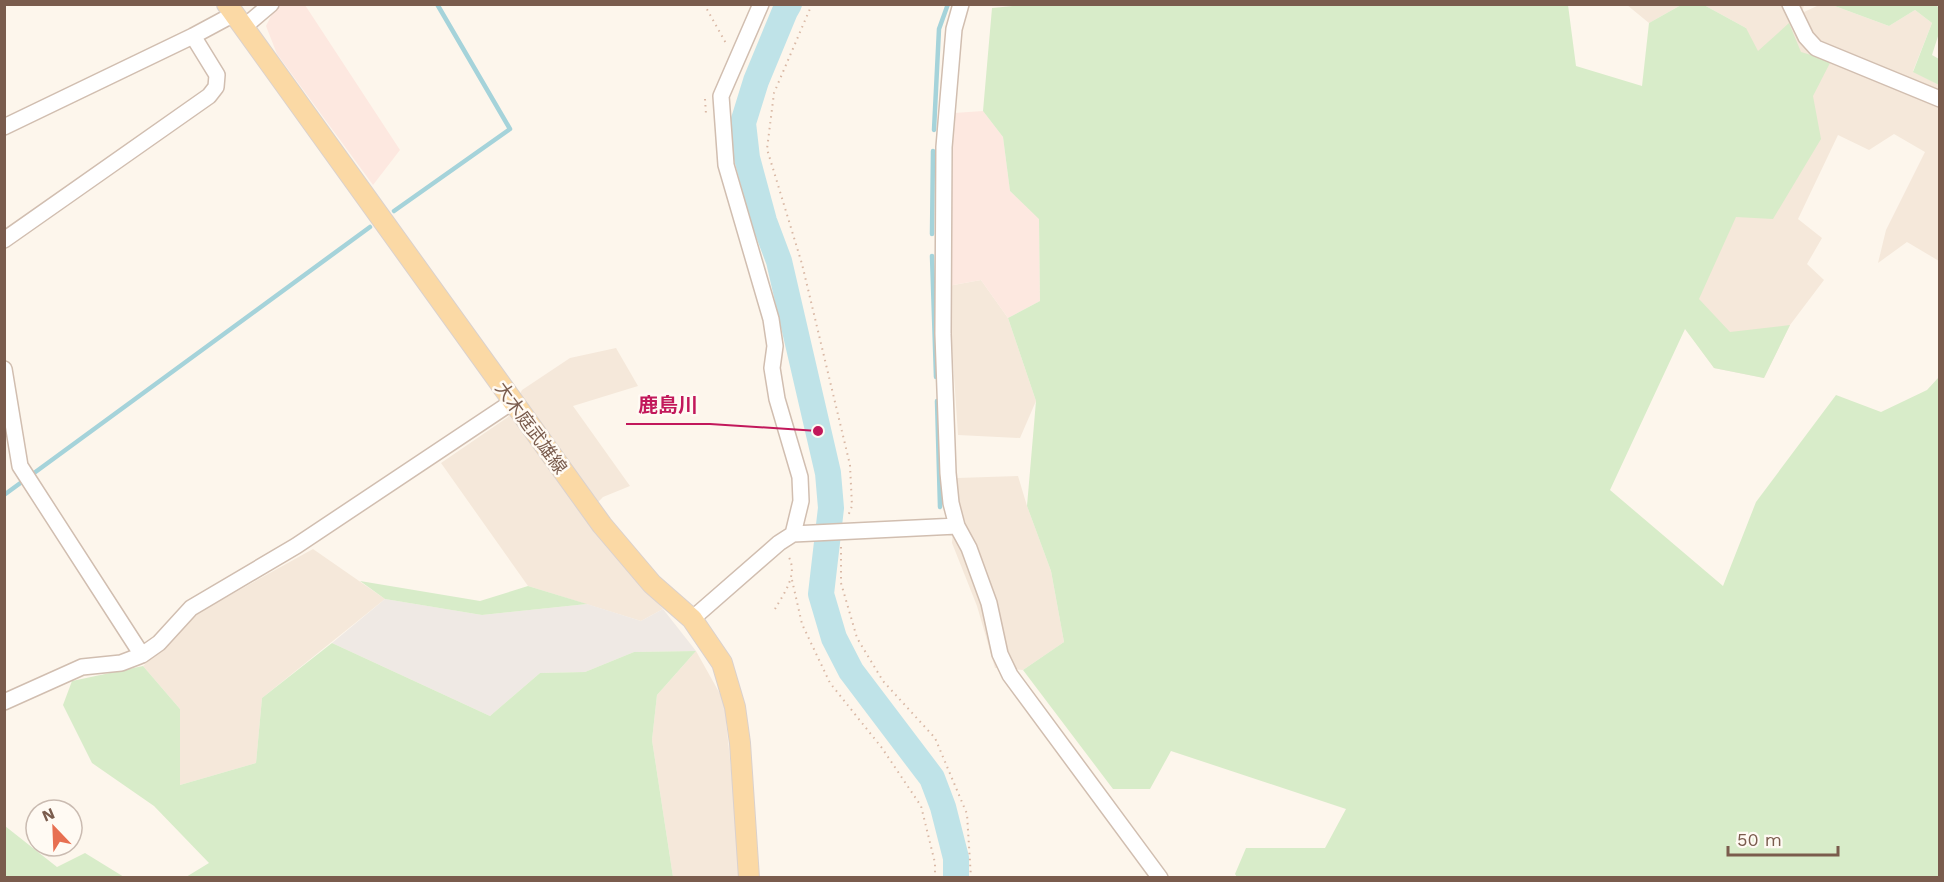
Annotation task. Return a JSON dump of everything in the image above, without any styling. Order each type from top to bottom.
[{"type":"main road","name":"大木庭武雄線","points":[[235,15],[602,525],[652,584],[692,619],[722,663],[735,707],[740,743],[749,878]]},
{"type":"street","points":[[4,127],[235,15],[271,4]]},
{"type":"street","points":[[761,4],[721,96],[726,165],[771,319],[775,346],[772,368],[777,399],[800,477],[801,501],[797,533]]},
{"type":"street","points":[[961,4],[954,29],[944,147],[943,334],[951,503],[957,526],[969,548],[989,603],[1000,654],[1010,675],[1160,878]]},
{"type":"street","points":[[1790,4],[1806,37],[1816,48],[1940,99]]},
{"type":"street","points":[[4,240],[209,96],[216,87],[217,75],[193,36]]},
{"type":"street","points":[[4,369],[20,466],[142,654]]},
{"type":"street","points":[[4,702],[82,667],[121,663],[142,654],[159,643],[191,608],[296,546],[512,402]]},
{"type":"street","points":[[692,619],[779,543],[797,533],[957,526]]},
{"type":"path","points":[[812,4],[774,93],[767,149],[802,264],[850,465],[852,506],[841,532],[841,583],[857,638],[883,681],[935,738],[967,814],[971,878]]},
{"type":"path","points":[[779,543],[790,559],[792,580],[802,624],[830,683],[882,748],[921,806],[935,863],[935,878]]},
{"type":"path","points":[[775,609],[792,580]]},
{"type":"shaded area","points":[[281,5],[305,5],[400,150],[373,185],[277,54],[266,26],[274,10]]},
{"type":"shaded area","points":[[1627,5],[1681,5],[1649,23]]},
{"type":"shaded area","points":[[1704,5],[1804,5],[1802,13],[1819,5],[1832,5],[1889,26],[1915,10],[1932,23],[1913,71],[1939,85],[1940,260],[1907,242],[1878,263],[1886,230],[1925,152],[1894,134],[1869,150],[1838,135],[1798,219],[1822,238],[1807,264],[1824,280],[1790,325],[1764,378],[1714,368],[1657,289],[1746,28]]},
{"type":"shaded area","points":[[983,111],[1003,137],[1010,191],[1039,218],[1040,301],[1008,318],[981,280],[948,286],[954,113]]},
{"type":"shaded area","points":[[981,280],[1008,318],[1036,401],[1020,438],[958,435],[948,286]]},
{"type":"shaded area","points":[[616,348],[638,386],[573,406],[630,486],[603,497],[583,517],[663,609],[641,621],[528,586],[441,463],[508,417],[522,390],[570,358]]},
{"type":"shaded area","points":[[1018,476],[1051,571],[1064,642],[1023,670],[995,668],[977,606],[952,543],[957,478]]},
{"type":"shaded area","points":[[313,549],[385,599],[262,698],[256,763],[180,785],[180,709],[143,666],[198,613]]},
{"type":"shaded area","points":[[385,599],[482,615],[587,604],[641,621],[663,609],[696,651],[634,652],[585,672],[540,673],[490,716],[332,643]]},
{"type":"shaded area","points":[[696,651],[724,701],[742,877],[673,877],[652,740],[657,695]]},
{"type":"green space","points":[[1022,5],[1568,5],[1576,66],[1642,86],[1649,23],[1681,5],[1704,5],[1746,28],[1758,51],[1789,23],[1801,52],[1831,61],[1813,96],[1821,139],[1773,219],[1736,217],[1699,299],[1730,332],[1790,325],[1764,378],[1714,368],[1685,329],[1610,490],[1723,586],[1756,502],[1836,395],[1881,412],[1927,390],[1939,377],[1939,877],[1237,877],[1235,874],[1246,848],[1325,848],[1346,809],[1171,751],[1150,789],[1113,789],[1023,670],[1064,642],[1051,571],[1027,506],[1036,401],[1008,318],[1040,301],[1039,219],[1010,191],[1003,137],[983,111],[992,8]]},
{"type":"green space","points":[[1832,5],[1936,5],[1939,8],[1939,33],[1932,55],[1939,59],[1939,85],[1913,72],[1932,23],[1915,10],[1889,26]]},
{"type":"green space","points":[[360,581],[480,601],[528,586],[587,604],[482,615],[385,599]]},
{"type":"green space","points":[[332,643],[490,716],[540,673],[585,672],[634,652],[696,651],[657,695],[652,740],[673,877],[186,877],[209,863],[154,806],[92,763],[63,705],[72,681],[143,666],[180,709],[180,785],[256,763],[262,698]]},
{"type":"green space","points":[[5,826],[24,841],[24,858],[46,858],[57,867],[75,858],[84,858],[85,853],[124,877],[5,877]]},
{"type":"waterway","points":[[394,211],[510,129],[437,4]]},
{"type":"waterway","points":[[789,4],[756,81],[743,123],[747,158],[764,221],[779,261],[828,473],[831,508],[821,594],[834,638],[851,671],[932,778],[943,807],[956,858],[956,878]]},
{"type":"waterway","points":[[934,130],[939,29],[948,4]]},
{"type":"waterway","points":[[932,234],[933,151]]},
{"type":"waterway","points":[[4,495],[370,227]]},
{"type":"waterway","points":[[932,256],[936,377]]},
{"type":"waterway","points":[[937,401],[940,507]]},
{"type":"place","name":"鹿島川","points":[[818,431]]}]
